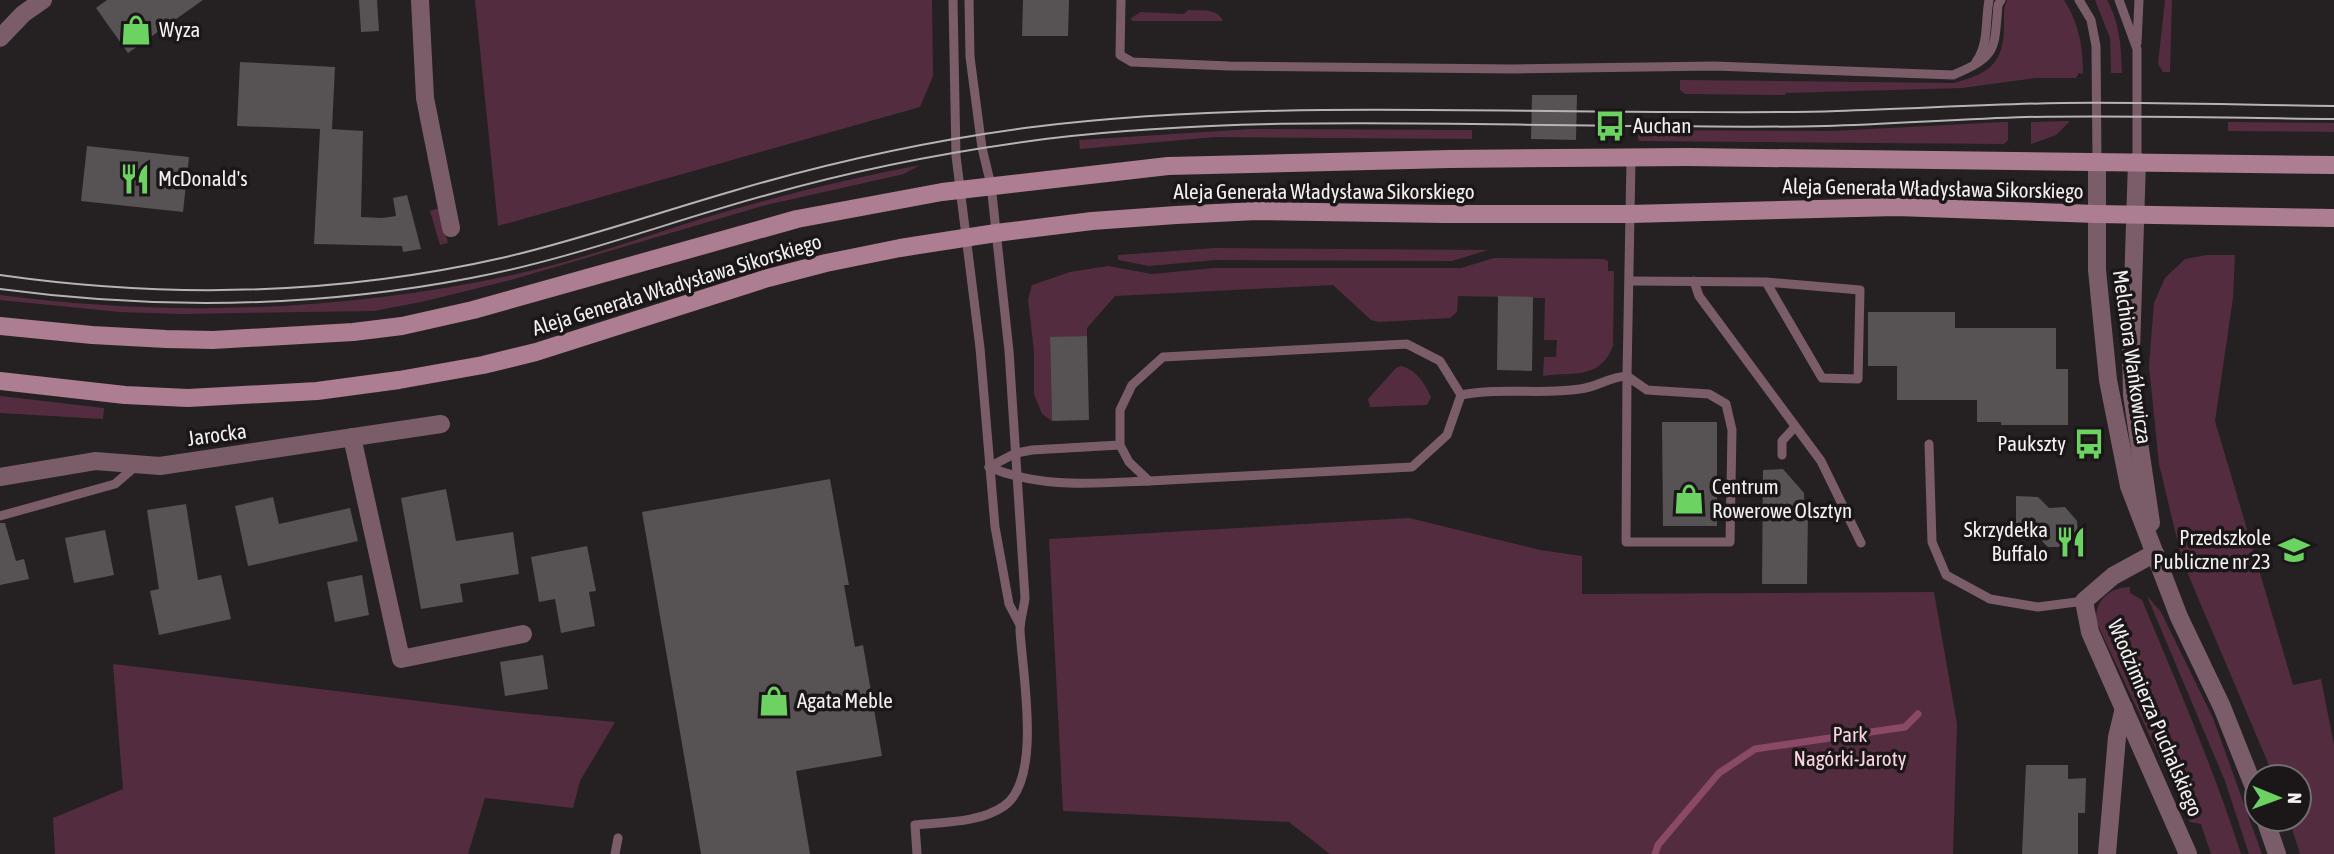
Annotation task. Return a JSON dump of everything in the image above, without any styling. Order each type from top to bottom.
[{"type":"main road","name":"Aleja Generała Władysława Sikorskiego","points":[[0,326],[92,335],[213,340],[378,329],[435,319],[555,289],[797,219],[991,185],[1168,166],[1448,159],[1688,158],[2334,165]]},
{"type":"main road","name":"Aleja Generała Władysława Sikorskiego","points":[[0,381],[125,395],[188,398],[317,391],[399,380],[483,365],[536,352],[768,278],[826,263],[996,233],[1104,220],[1257,211],[1630,214],[1896,207],[2334,218]]},
{"type":"street","points":[[0,38],[23,14],[43,0]]},
{"type":"street","points":[[420,0],[425,97],[451,228]]},
{"type":"street","name":"Melchiora Wańkowicza","points":[[2137,161],[2132,395],[2155,553]]},
{"type":"street","name":"Melchiora Wańkowicza","points":[[2097,162],[2097,270],[2108,380],[2129,486],[2179,617],[2222,707],[2244,763]]},
{"type":"street","name":"Jarocka","points":[[0,477],[95,461],[160,466],[441,424]]},
{"type":"street","points":[[352,437],[401,659],[523,634]]},
{"type":"street","name":"Włodzimierza Puchalskiego","points":[[2155,553],[2113,576],[2084,601],[2090,632],[2188,854]]},
{"type":"street","points":[[2106,854],[2117,737],[2124,708]]},
{"type":"street","points":[[2270,833],[2277,854]]},
{"type":"lane","points":[[953,0],[954,132],[980,348],[995,527],[1009,604],[1020,625]]},
{"type":"lane","points":[[917,854],[915,825],[964,820],[1004,806],[1019,788],[1028,755],[1020,625],[1025,598],[1009,351],[991,185],[982,148],[970,57],[970,0]]},
{"type":"lane","points":[[1121,0],[1121,55],[1132,62],[1229,66],[1514,69],[1715,66],[1953,75],[1988,56],[1994,46],[1998,5],[2001,0]]},
{"type":"lane","points":[[1973,66],[1984,45],[1989,0]]},
{"type":"lane","points":[[2079,0],[2091,20],[2096,46],[2097,162]]},
{"type":"lane","points":[[2119,0],[2137,49]]},
{"type":"lane","points":[[2137,161],[2139,0]]},
{"type":"lane","points":[[1461,395],[1481,391],[1543,392],[1583,389],[1614,376],[1627,376],[1647,390],[1709,394],[1726,404],[1732,429],[1730,542],[1626,541],[1627,376],[1632,160]]},
{"type":"lane","points":[[1630,281],[1766,282],[1860,290],[1858,379],[1822,379],[1766,282]]},
{"type":"lane","points":[[1694,281],[1699,296],[1821,461],[1861,543]]},
{"type":"lane","points":[[1149,481],[1129,462],[1120,445],[1120,410],[1132,385],[1163,357],[1407,344],[1440,361],[1461,395]]},
{"type":"lane","points":[[989,467],[1017,477],[1067,484],[1412,467],[1447,435],[1461,395]]},
{"type":"lane","points":[[1782,455],[1782,441],[1795,427]]},
{"type":"lane","points":[[1929,444],[1932,542],[1946,575],[1990,599],[2038,607],[2084,601]]},
{"type":"lane","points":[[989,467],[1016,453],[1120,445]]},
{"type":"lane","points":[[0,516],[115,484],[138,464]]},
{"type":"lane","points":[[615,854],[618,838]]},
{"type":"green space","points":[[475,0],[932,0],[933,76],[920,107],[498,226]]},
{"type":"green space","points":[[2007,0],[2064,0],[2079,36],[2083,74],[2079,73],[2076,78],[2035,78],[1962,88],[1785,95],[1685,94],[1680,90],[1680,80],[1953,83],[1965,80],[1984,72],[1997,59],[2003,40]]},
{"type":"green space","points":[[2095,0],[2107,0],[2115,18],[2122,73],[2111,73],[2110,38]]},
{"type":"green space","points":[[2165,0],[2172,0],[2170,72],[2163,72],[2158,64]]},
{"type":"green space","points":[[1188,10],[1213,12],[1223,21],[1132,21],[1131,18],[1141,12],[1184,14]]},
{"type":"green space","points":[[2070,121],[2056,135],[2031,144],[2031,122]]},
{"type":"green space","points":[[2008,122],[2008,140],[2004,144],[1638,139],[1638,130],[1833,131]]},
{"type":"green space","points":[[2228,122],[2334,123],[2334,132],[2228,131]]},
{"type":"green space","points":[[1251,129],[1472,130],[1472,139],[1216,137],[1080,149],[1079,140]]},
{"type":"green space","points":[[920,165],[904,174],[766,205],[511,280],[374,311],[180,314],[120,312],[0,300],[0,295],[131,307],[196,308],[262,307],[392,296],[521,273],[757,203]]},
{"type":"green space","points":[[439,208],[448,243],[440,245],[430,211]]},
{"type":"green space","points":[[1215,248],[1488,250],[1452,261],[1216,260],[1149,266],[1118,260],[1118,255]]},
{"type":"green space","points":[[2207,255],[2235,255],[2233,298],[2215,421],[2293,685],[2321,679],[2334,745],[2334,854],[2300,854],[2293,833],[2313,833],[2313,763],[2268,763],[2182,560],[2159,464],[2149,366],[2154,303],[2165,278],[2185,259]]},
{"type":"green space","points":[[1494,258],[1608,261],[1608,271],[1614,271],[1613,346],[1600,365],[1584,372],[1543,376],[1544,357],[1556,357],[1557,340],[1544,340],[1545,298],[1458,296],[1457,312],[1450,318],[1379,322],[1371,320],[1333,285],[1115,296],[1087,328],[1087,336],[1050,338],[1052,421],[1042,414],[1034,394],[1034,351],[1028,300],[1032,285],[1070,272],[1108,266],[1152,274],[1214,268],[1461,268]]},
{"type":"green space","points":[[1401,366],[1416,374],[1423,382],[1431,397],[1427,405],[1370,407],[1368,399],[1396,368]]},
{"type":"green space","points":[[0,396],[104,408],[103,419],[0,413]]},
{"type":"green space","name":"Park Nagórki-Jaroty","points":[[1409,518],[1540,550],[1582,556],[1582,594],[1934,592],[1957,724],[1953,854],[1330,854],[1289,822],[1063,811],[1049,539]]},
{"type":"green space","points":[[2130,587],[2130,593],[2142,600],[2207,758],[2241,854],[2211,854],[2201,824],[2190,822],[2096,621],[2098,607],[2105,596]]},
{"type":"green space","points":[[2147,596],[2161,612],[2213,718],[2243,801],[2243,833],[2254,833],[2262,854],[2249,854],[2225,781]]},
{"type":"green space","points":[[113,664],[509,712],[615,722],[580,781],[573,808],[485,798],[468,854],[55,854],[53,818],[123,789]]},
{"type":"building","name":"Wyza","points":[[107,0],[203,0],[128,53],[96,8]]},
{"type":"building","points":[[359,0],[377,0],[379,31],[361,32]]},
{"type":"building","points":[[1023,0],[1069,0],[1068,36],[1022,36]]},
{"type":"building","points":[[240,62],[335,67],[330,129],[363,131],[361,217],[396,216],[393,198],[407,195],[421,249],[403,252],[402,246],[314,244],[320,129],[237,126]]},
{"type":"building","points":[[1532,95],[1577,95],[1576,140],[1531,139]]},
{"type":"building","name":"McDonald's","points":[[87,146],[189,157],[183,212],[81,201]]},
{"type":"building","points":[[1498,296],[1533,297],[1532,371],[1497,370]]},
{"type":"building","points":[[1868,312],[1955,312],[1955,328],[2056,328],[2056,369],[2068,369],[2068,425],[2001,425],[2001,422],[1977,422],[1977,400],[1897,400],[1897,366],[1868,366]]},
{"type":"building","points":[[1087,336],[1089,420],[1052,421],[1050,337]]},
{"type":"building","points":[[1662,422],[1717,422],[1717,526],[1663,526]]},
{"type":"building","points":[[1783,469],[1804,493],[1804,512],[1808,512],[1807,584],[1762,584],[1763,470]]},
{"type":"building","name":"Agata Meble","points":[[830,479],[849,585],[844,585],[855,647],[863,645],[882,756],[796,771],[810,854],[701,854],[642,512]]},
{"type":"building","points":[[446,489],[456,541],[513,532],[519,574],[460,584],[463,602],[421,609],[401,498]]},
{"type":"building","points":[[2016,496],[2038,497],[2049,508],[2065,507],[2077,521],[2078,534],[2065,547],[2048,547],[2037,536],[2016,536]]},
{"type":"building","points":[[273,497],[279,524],[350,508],[358,541],[248,566],[235,506]]},
{"type":"building","points":[[186,504],[198,580],[221,575],[231,619],[159,635],[150,591],[159,589],[147,510]]},
{"type":"building","points":[[0,523],[5,523],[16,561],[24,559],[29,579],[0,585]]},
{"type":"building","points":[[105,530],[114,575],[74,583],[65,538]]},
{"type":"building","points":[[587,546],[596,591],[589,592],[595,626],[561,633],[555,599],[539,602],[531,557]]},
{"type":"building","points":[[362,575],[369,615],[335,622],[327,582]]},
{"type":"building","points":[[543,655],[548,689],[505,696],[500,662]]},
{"type":"building","points":[[2026,765],[2068,765],[2068,779],[2086,778],[2085,813],[2078,813],[2078,854],[2022,854]]},
{"type":"waterway","points":[[1655,854],[1658,845],[1719,773],[1755,749],[1905,727],[1918,714]]},
{"type":"tram line","points":[[0,275],[63,283],[190,290],[317,286],[381,279],[443,270],[534,250],[770,180],[844,161],[995,132],[1113,119],[1352,110],[1775,112],[2096,103],[2334,106]]},
{"type":"tram line","points":[[0,289],[118,300],[236,303],[412,288],[546,261],[767,195],[870,169],[1010,144],[1123,131],[1201,126],[1358,123],[1768,127],[2065,116],[2334,119]]},
{"type":"place","name":"Wyza","points":[[136,30]]},
{"type":"place","name":"Auchan","points":[[1610,126]]},
{"type":"place","name":"McDonald's","points":[[135,179]]},
{"type":"place","name":"Paukszty","points":[[2089,444]]},
{"type":"place","name":"Centrum Rowerowe Olsztyn","points":[[1689,499]]},
{"type":"place","name":"Skrzydełka Buffalo","points":[[2071,542]]},
{"type":"place","name":"Przedszkole Publiczne nr 23","points":[[2294,550]]},
{"type":"place","name":"Agata Meble","points":[[774,701]]}]
